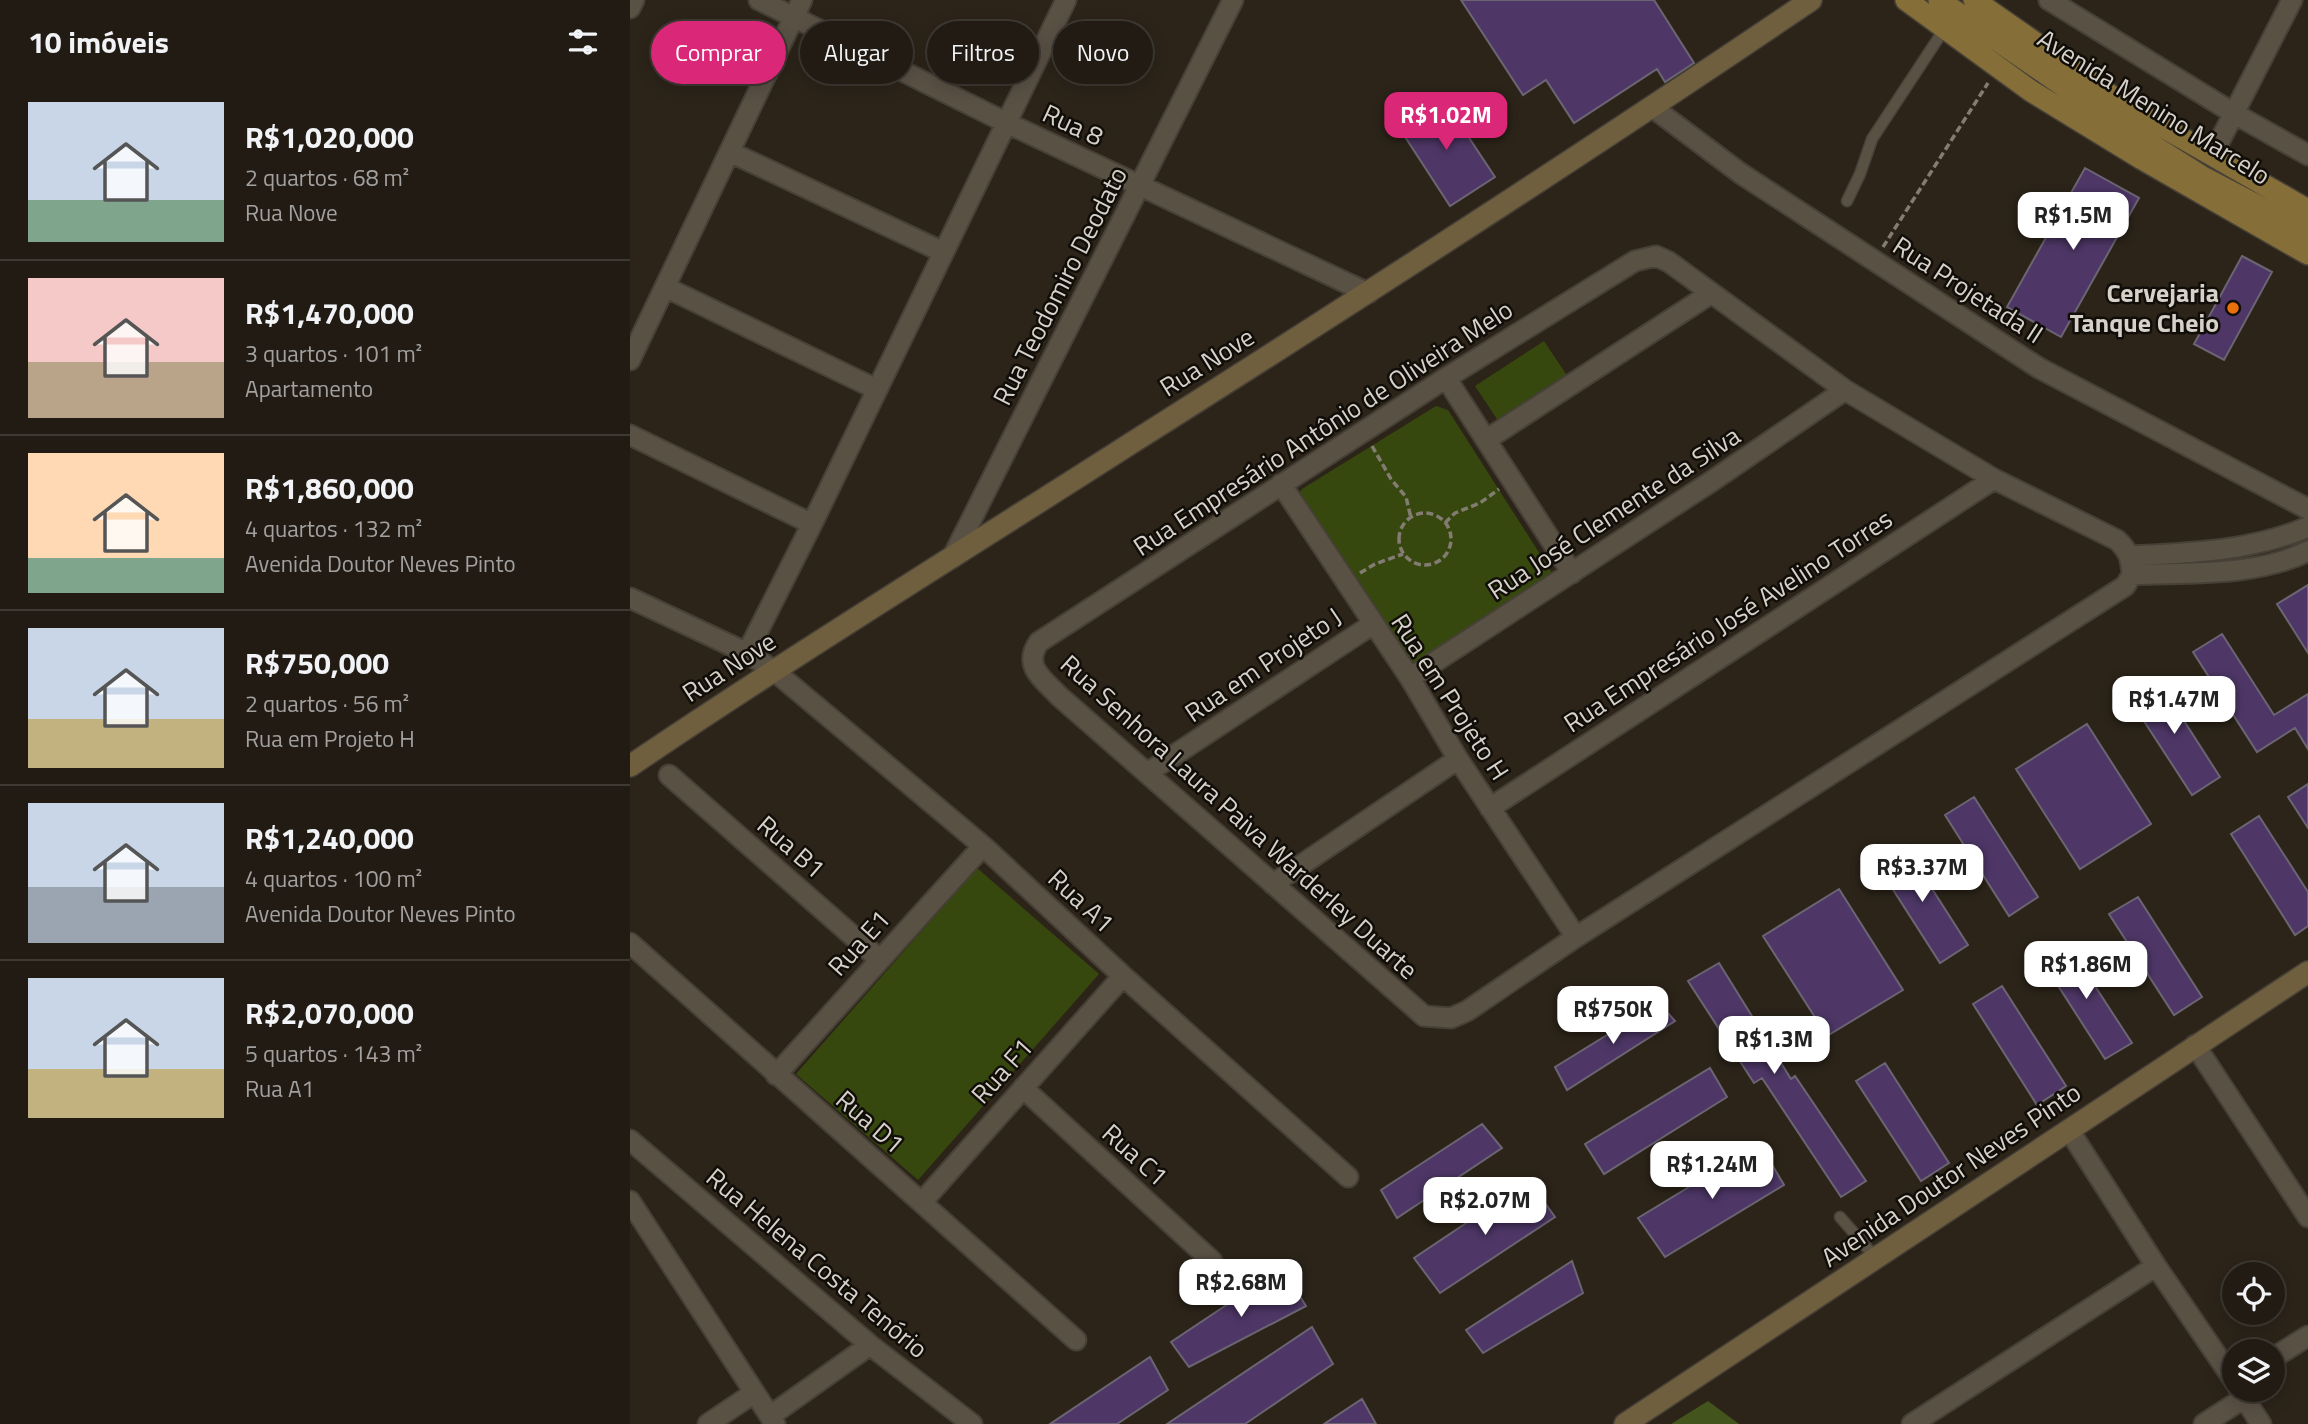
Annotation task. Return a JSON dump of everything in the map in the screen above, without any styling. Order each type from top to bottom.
[{"type":"main road","points":[[1906,0],[2006,72],[2142,159],[2308,254]]},
{"type":"main road","name":"Avenida Menino Marcelo","points":[[1939,0],[2117,123],[2201,176],[2308,232]]},
{"type":"main road","name":"Avenida Menino Marcelo","points":[[1974,0],[2126,106],[2308,210]]},
{"type":"main road","points":[[1995,38],[2006,72]]},
{"type":"street","points":[[630,8],[634,0]]},
{"type":"street","name":"Rua 8","points":[[759,0],[798,8],[1007,123],[1367,293]]},
{"type":"street","name":"Rua Teodomiro Deodato","points":[[952,558],[1233,0]]},
{"type":"street","name":"Rua Nove","points":[[630,766],[773,670],[1367,293],[1811,0]]},
{"type":"street","points":[[2049,0],[2235,114],[2308,155]]},
{"type":"street","points":[[2212,156],[2292,0]]},
{"type":"street","points":[[747,653],[1007,123],[1060,2]]},
{"type":"street","points":[[630,359],[798,8]]},
{"type":"street","name":"Rua Projetada II","points":[[1652,107],[1741,173],[2039,368],[2308,509]]},
{"type":"street","points":[[730,152],[943,252]]},
{"type":"street","name":"Rua Empresário Antônio de Oliveira Melo","points":[[1033,650],[1039,642],[1446,378],[1635,261],[1656,256],[1710,294]]},
{"type":"street","points":[[665,286],[876,389]]},
{"type":"street","points":[[1486,440],[1710,294],[1845,390],[1994,479],[2117,540],[2127,550],[2131,566],[2124,586],[1576,937]]},
{"type":"street","points":[[1446,378],[1572,573]]},
{"type":"street","name":"Rua José Clemente da Silva","points":[[1410,678],[1845,390]]},
{"type":"street","points":[[630,435],[812,524]]},
{"type":"street","name":"Rua Empresário José Avelino Torres","points":[[1490,808],[1994,479]]},
{"type":"street","name":"Rua em Projeto H","points":[[1282,484],[1576,937]]},
{"type":"street","points":[[2131,566],[2199,552],[2258,544],[2284,538],[2308,527]]},
{"type":"street","points":[[2131,566],[2263,567],[2300,555],[2284,538]]},
{"type":"street","name":"Rua A1","points":[[630,598],[747,653],[773,670],[983,846],[1123,976],[1348,1177]]},
{"type":"street","name":"Rua em Projeto J","points":[[1147,773],[1373,624]]},
{"type":"street","name":"Rua Senhora Laura Paiva Warderley Duarte","points":[[1033,650],[1031,660],[1035,669],[1059,696],[1424,1016],[1451,1018],[1467,1011],[1576,937]]},
{"type":"street","points":[[1273,884],[1458,759]]},
{"type":"street","name":"Rua B1","points":[[668,775],[879,959]]},
{"type":"street","name":"Rua E1","points":[[776,1075],[983,846]]},
{"type":"street","name":"Rua D1","points":[[630,943],[1076,1340]]},
{"type":"street","name":"Avenida Doutor Neves Pinto","points":[[1625,1424],[2308,972]]},
{"type":"street","name":"Rua F1","points":[[922,1202],[1123,976]]},
{"type":"street","points":[[2195,1045],[2308,1217]]},
{"type":"street","name":"Rua C1","points":[[1023,1088],[1212,1261]]},
{"type":"street","points":[[2069,1129],[2222,1365]]},
{"type":"street","name":"Rua Helena Costa Tenório","points":[[630,1140],[870,1345],[972,1424]]},
{"type":"street","points":[[630,1201],[772,1420],[870,1345]]},
{"type":"street","points":[[1912,1424],[2156,1266]]},
{"type":"street","points":[[2285,1350],[2308,1336]]},
{"type":"street","points":[[708,1424],[754,1393]]},
{"type":"street","points":[[2204,1424],[2227,1402]]},
{"type":"street","points":[[2246,1402],[2260,1424]]},
{"type":"lane","points":[[1847,201],[1872,139],[1945,28]]},
{"type":"lane","points":[[1840,1217],[1876,1258]]},
{"type":"path","points":[[1874,261],[1940,161],[2006,72]]},
{"type":"path","points":[[1364,433],[1391,479],[1406,497],[1411,518]]},
{"type":"path","points":[[1446,523],[1455,513],[1480,503],[1513,480]]},
{"type":"path","points":[[1427,513],[1446,523],[1451,535],[1450,547],[1440,561],[1428,566],[1408,560],[1398,542],[1402,525],[1411,518],[1427,513]]},
{"type":"path","points":[[1346,582],[1375,564],[1403,554]]},
{"type":"green space","points":[[1544,341],[1568,377],[1499,422],[1475,386]]},
{"type":"green space","points":[[1436,406],[1448,410],[1552,573],[1547,588],[1418,672],[1295,499],[1302,489]]},
{"type":"green space","points":[[977,868],[1099,974],[918,1180],[796,1074]]},
{"type":"green space","points":[[1708,1401],[1739,1424],[1671,1424]]},
{"type":"building","points":[[1461,0],[1654,0],[1694,63],[1665,82],[1657,69],[1574,123],[1546,80],[1523,95]]},
{"type":"building","points":[[1442,97],[1495,177],[1450,206],[1398,126]]},
{"type":"building","points":[[2085,168],[2139,198],[2061,337],[2007,307]]},
{"type":"building","name":"Cervejaria Tanque Cheio","points":[[2242,256],[2272,272],[2224,360],[2194,344]]},
{"type":"building","points":[[2308,585],[2308,653],[2277,604]]},
{"type":"building","points":[[2222,634],[2274,715],[2308,694],[2308,749],[2295,728],[2257,752],[2193,652]]},
{"type":"building","points":[[2156,677],[2220,777],[2192,795],[2127,695]]},
{"type":"building","points":[[2087,724],[2151,824],[2080,869],[2016,769]]},
{"type":"building","points":[[2308,784],[2308,828],[2288,797]]},
{"type":"building","points":[[1974,797],[2038,897],[2009,916],[1945,815]]},
{"type":"building","points":[[2259,816],[2308,892],[2308,926],[2295,935],[2231,834]]},
{"type":"building","points":[[1904,845],[1968,945],[1940,963],[1876,863]]},
{"type":"building","points":[[1839,889],[1903,990],[1827,1036],[1763,936]]},
{"type":"building","points":[[2138,897],[2202,997],[2174,1015],[2109,914]]},
{"type":"building","points":[[2067,943],[2132,1043],[2105,1059],[2041,959]]},
{"type":"building","points":[[1719,963],[1791,1079],[1795,1076],[1866,1181],[1841,1197],[1762,1078],[1754,1083],[1688,981]]},
{"type":"building","points":[[2002,986],[2066,1086],[2037,1105],[1973,1004]]},
{"type":"building","points":[[1659,1003],[1675,1021],[1567,1090],[1555,1067]]},
{"type":"building","points":[[1885,1063],[1949,1163],[1921,1181],[1856,1081]]},
{"type":"building","points":[[1710,1068],[1727,1097],[1604,1174],[1585,1144]]},
{"type":"building","points":[[1482,1124],[1502,1148],[1397,1218],[1381,1190]]},
{"type":"building","points":[[1760,1144],[1784,1185],[1665,1257],[1638,1218]]},
{"type":"building","points":[[1529,1181],[1555,1217],[1440,1293],[1414,1258]]},
{"type":"building","points":[[1572,1261],[1583,1293],[1483,1353],[1466,1330]]},
{"type":"building","points":[[1282,1268],[1306,1306],[1189,1367],[1171,1342]]},
{"type":"building","points":[[1312,1327],[1333,1364],[1245,1424],[1167,1424]]},
{"type":"building","points":[[1150,1357],[1168,1390],[1117,1424],[1050,1424]]},
{"type":"building","points":[[1362,1399],[1376,1424],[1324,1424]]},
{"type":"place","name":"Cervejaria Tanque Cheio","points":[[2233,308]]}]
